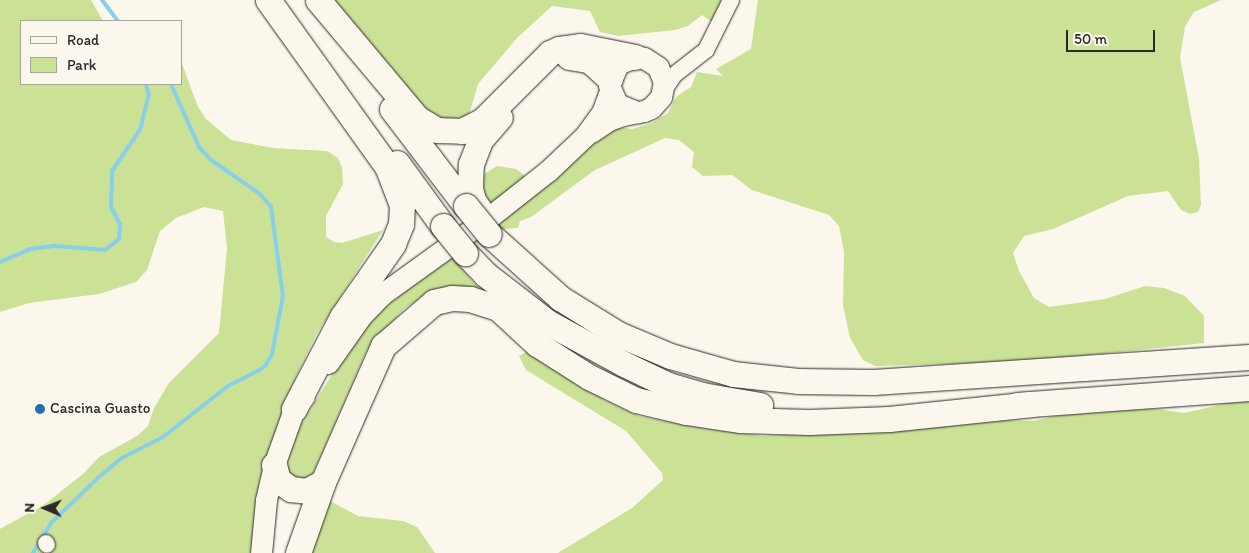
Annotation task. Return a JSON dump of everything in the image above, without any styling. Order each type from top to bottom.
[{"type":"highway","points":[[268,0],[388,166],[402,205],[401,224],[393,244],[342,317],[294,409]]},
{"type":"highway","points":[[276,0],[465,253],[485,274],[546,322],[668,385],[702,395],[765,405],[826,408],[1032,404]]},
{"type":"highway","points":[[309,0],[483,221],[560,298],[618,334],[712,369],[798,381],[873,382],[1249,357]]},
{"type":"highway","points":[[318,0],[417,118],[436,130],[462,131],[482,121],[550,53],[559,48],[580,46],[644,60]]},
{"type":"highway","points":[[483,221],[473,200],[470,176],[474,151],[488,129],[561,58],[570,56],[589,60],[610,85]]},
{"type":"highway","points":[[298,553],[323,482],[383,346],[434,302],[452,298],[470,299],[498,308],[537,344],[589,377],[636,400],[686,412],[740,420],[809,422],[889,419],[1032,404],[1249,388]]},
{"type":"highway","points":[[274,465],[278,480],[291,489],[307,491],[323,482]]},
{"type":"main road","points":[[262,553],[266,500],[274,465],[294,409],[361,316],[381,295],[492,215],[548,171],[585,136],[609,120],[651,108],[664,90],[662,74],[644,60],[618,64],[602,113],[585,136]]},
{"type":"main road","points":[[610,85],[617,104],[637,112]]},
{"type":"street","points":[[664,90],[674,76],[706,50],[720,28],[731,0]]},
{"type":"street","points":[[644,60],[687,58],[706,50]]},
{"type":"green space","points":[[0,0],[91,0],[102,20],[20,20],[20,85],[182,85],[182,64],[198,107],[206,119],[231,140],[273,148],[327,151],[338,158],[342,167],[343,184],[326,216],[326,237],[334,242],[342,243],[383,230],[316,335],[292,385],[279,425],[251,553],[0,553],[0,529],[45,504],[83,474],[99,457],[137,436],[148,426],[154,408],[169,383],[219,333],[227,248],[223,211],[204,207],[176,218],[160,231],[147,270],[136,282],[99,294],[29,303],[0,312]]},
{"type":"green space","points":[[322,0],[731,0],[720,28],[702,15],[688,26],[675,30],[618,36],[600,32],[590,11],[552,6],[517,38],[478,84],[469,115],[451,120],[424,118]]},
{"type":"green space","points":[[758,0],[1221,0],[1194,12],[1185,27],[1180,57],[1199,159],[1201,205],[1198,212],[1190,214],[1181,210],[1168,191],[1128,196],[1053,229],[1024,236],[1013,253],[1019,271],[1034,298],[1049,307],[1105,299],[1145,286],[1164,288],[1185,296],[1204,316],[1204,343],[1025,362],[875,366],[863,360],[850,338],[843,305],[844,252],[839,226],[829,215],[752,190],[732,175],[703,176],[692,167],[694,152],[679,140],[665,138],[595,170],[531,217],[520,221],[518,228],[502,229],[492,222],[479,203],[481,176],[497,166],[516,169],[538,185],[614,126],[632,129],[652,123],[668,113],[676,97],[691,87],[697,72],[723,76],[716,69],[751,49]]},
{"type":"green space","points":[[448,253],[484,294],[427,295],[405,308],[367,350],[310,481],[286,476],[291,440],[358,333],[388,298]]},
{"type":"green space","points":[[526,352],[548,359],[588,384],[604,400],[639,416],[701,428],[764,436],[963,419],[1033,421],[1103,406],[1142,407],[1185,413],[1249,398],[1249,553],[558,553],[632,508],[663,480],[662,473],[626,431],[526,370],[519,356]]},
{"type":"green space","points":[[326,499],[358,516],[403,521],[417,527],[435,553],[305,553]]},
{"type":"waterway","points":[[102,0],[117,20]]},
{"type":"waterway","points":[[0,262],[30,249],[56,246],[105,250],[119,239],[120,224],[111,207],[112,171],[140,130],[149,95],[146,85]]},
{"type":"waterway","points":[[33,553],[51,523],[99,477],[122,458],[163,437],[228,386],[258,371],[266,365],[272,354],[283,296],[271,207],[260,194],[211,160],[199,147],[171,85]]},
{"type":"place","name":"Cascina Guasto","points":[[40,409]]}]
